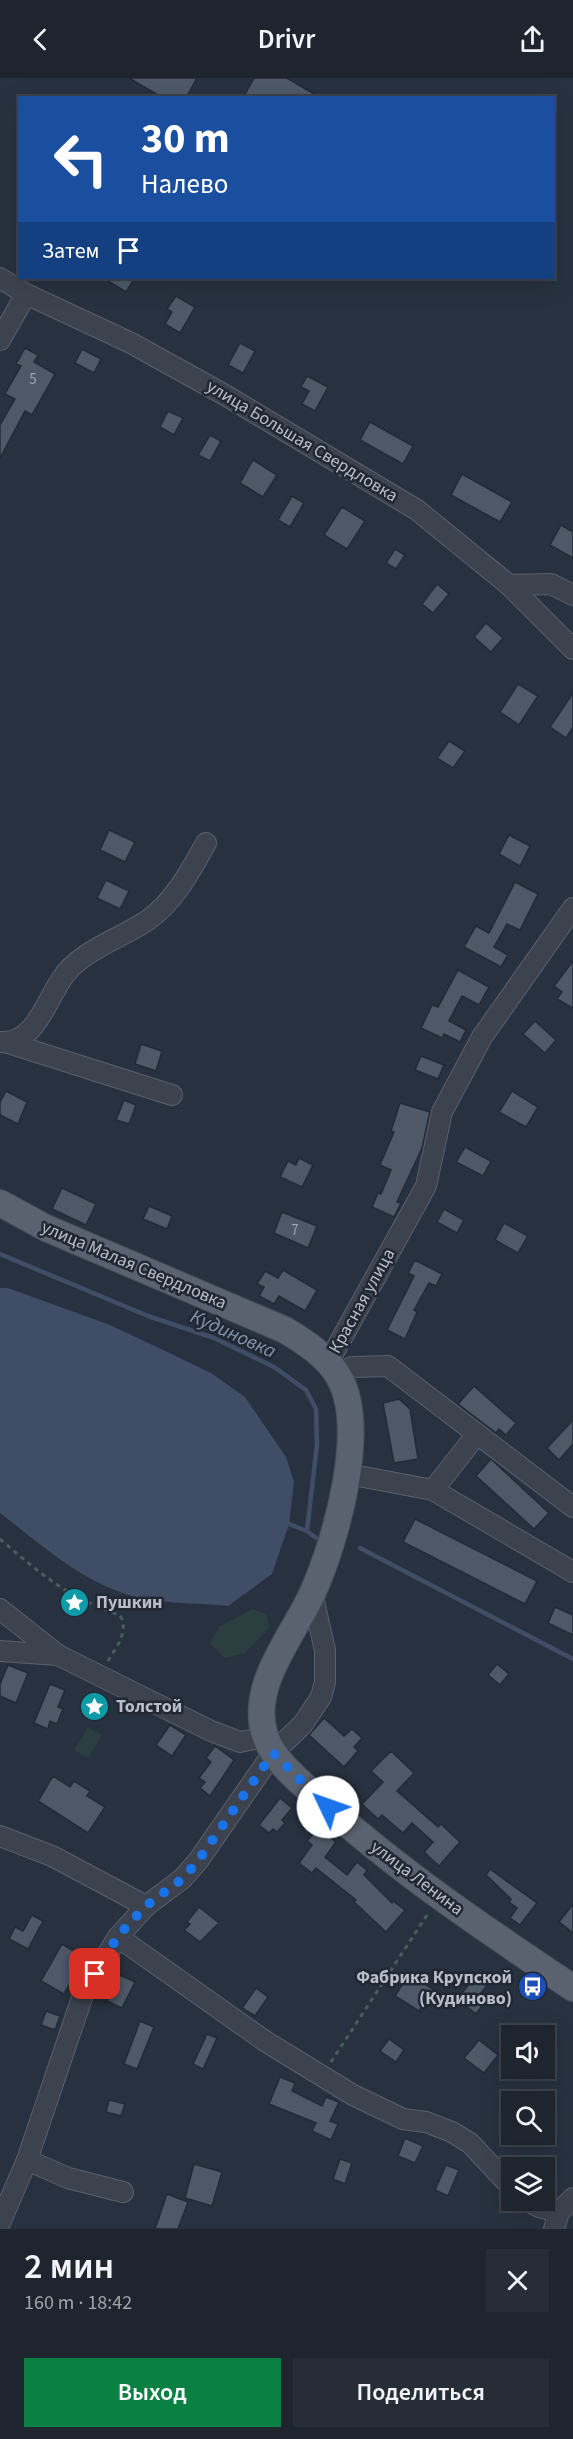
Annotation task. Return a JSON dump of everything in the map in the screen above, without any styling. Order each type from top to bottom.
[{"type":"main road","name":"улица Малая Свердловка","points":[[0,1203],[46,1228],[285,1330],[309,1345],[334,1370]]},
{"type":"main road","name":"Красная улица","points":[[269,1745],[261,1716],[262,1694],[312,1593],[336,1531],[348,1474],[350,1415],[347,1397],[334,1370]]},
{"type":"main road","name":"улица Ленина","points":[[269,1745],[344,1821],[386,1858],[573,1988]]},
{"type":"street","name":"улица Большая Свердловка","points":[[0,278],[26,294],[131,343],[225,395],[417,510],[509,585],[573,649]]},
{"type":"street","points":[[0,340],[26,294]]},
{"type":"street","points":[[509,585],[551,584],[573,595]]},
{"type":"street","points":[[3,1042],[21,1036],[35,1026],[62,977],[81,960],[149,919],[163,906],[192,867],[206,843]]},
{"type":"street","name":"Красная улица","points":[[334,1370],[426,1186],[442,1112],[482,1037],[573,908]]},
{"type":"street","points":[[3,1042],[172,1095]]},
{"type":"street","points":[[334,1370],[352,1366],[388,1366],[573,1507]]},
{"type":"street","points":[[433,1490],[477,1434]]},
{"type":"street","points":[[348,1474],[433,1490],[573,1572]]},
{"type":"street","points":[[0,2223],[27,2160],[84,1992],[118,1936],[146,1906],[182,1879],[198,1861],[269,1745],[303,1724],[321,1697],[325,1682],[325,1650],[312,1593]]},
{"type":"street","points":[[0,1609],[58,1655],[211,1731],[240,1742],[269,1745]]},
{"type":"street","points":[[0,1651],[58,1655]]},
{"type":"street","points":[[0,1836],[52,1856],[146,1906]]},
{"type":"street","points":[[118,1936],[265,2041],[353,2095],[403,2119],[426,2122],[461,2137],[470,2143],[501,2176]]},
{"type":"street","points":[[27,2160],[68,2178],[123,2192]]},
{"type":"path","points":[[0,1539],[65,1592],[92,1606],[120,1615],[124,1622],[124,1634],[99,1675]]},
{"type":"path","points":[[322,2076],[439,1896]]},
{"type":"green space","points":[[253,1609],[266,1614],[269,1627],[245,1653],[225,1658],[210,1643],[220,1626]]},
{"type":"green space","points":[[88,1727],[102,1735],[88,1758],[74,1750]]},
{"type":"water","points":[[0,1288],[8,1288],[110,1325],[211,1373],[245,1397],[286,1457],[294,1482],[289,1524],[272,1574],[228,1606],[141,1598],[121,1593],[84,1575],[0,1513]]},
{"type":"building","points":[[129,78],[197,78],[187,96],[160,96]]},
{"type":"building","points":[[254,78],[287,78],[318,96],[244,96]]},
{"type":"building","points":[[105,279],[134,279],[126,292]]},
{"type":"building","points":[[176,296],[195,307],[180,333],[165,324],[172,312],[167,309]]},
{"type":"building","points":[[240,343],[255,351],[243,373],[228,365]]},
{"type":"building","points":[[25,348],[38,355],[34,362],[55,374],[32,415],[25,411],[0,458],[0,425],[15,399],[5,394],[21,366],[16,364]]},
{"type":"building","points":[[82,349],[101,359],[94,373],[75,363]]},
{"type":"building","points":[[307,376],[328,387],[315,411],[302,404],[309,391],[301,387]]},
{"type":"building","points":[[168,411],[183,418],[174,435],[160,427]]},
{"type":"building","points":[[370,422],[413,446],[403,464],[360,440]]},
{"type":"building","points":[[210,435],[221,441],[210,461],[198,455]]},
{"type":"building","points":[[253,460],[277,475],[263,497],[240,483]]},
{"type":"building","points":[[462,474],[512,502],[500,522],[451,495]]},
{"type":"building","points":[[292,496],[304,503],[290,527],[278,520]]},
{"type":"building","points":[[342,507],[365,521],[347,549],[324,535]]},
{"type":"building","points":[[561,525],[573,532],[573,558],[550,545]]},
{"type":"building","points":[[395,549],[405,555],[396,569],[386,563]]},
{"type":"building","points":[[437,584],[449,594],[433,613],[422,604]]},
{"type":"building","points":[[486,623],[503,638],[491,652],[474,637]]},
{"type":"building","points":[[518,684],[538,696],[519,725],[500,712]]},
{"type":"building","points":[[573,693],[573,727],[566,738],[550,727]]},
{"type":"building","points":[[449,741],[465,751],[453,768],[437,758]]},
{"type":"building","points":[[109,830],[135,842],[125,862],[100,850]]},
{"type":"building","points":[[509,835],[530,846],[520,866],[499,854]]},
{"type":"building","points":[[106,880],[129,891],[120,909],[97,898]]},
{"type":"building","points":[[515,882],[538,894],[520,930],[507,924],[494,947],[508,955],[501,967],[464,947],[476,926],[489,933]]},
{"type":"building","points":[[573,961],[573,1008],[557,999],[562,992],[554,986]]},
{"type":"building","points":[[458,970],[489,987],[479,1005],[462,996],[449,1021],[466,1030],[460,1042],[444,1034],[442,1038],[421,1028],[432,1005],[438,1007]]},
{"type":"building","points":[[535,1021],[556,1040],[545,1053],[523,1034]]},
{"type":"building","points":[[141,1044],[162,1051],[156,1071],[135,1064]]},
{"type":"building","points":[[421,1056],[444,1065],[438,1079],[415,1070]]},
{"type":"building","points":[[6,1091],[27,1102],[18,1124],[0,1115],[0,1102]]},
{"type":"building","points":[[512,1091],[538,1107],[526,1127],[499,1112]]},
{"type":"building","points":[[124,1100],[136,1105],[129,1124],[116,1120]]},
{"type":"building","points":[[400,1103],[430,1112],[422,1148],[397,1202],[401,1203],[394,1217],[372,1207],[378,1193],[381,1194],[391,1170],[380,1165],[394,1132],[391,1131]]},
{"type":"building","points":[[465,1147],[491,1161],[483,1176],[456,1162]]},
{"type":"building","points":[[299,1158],[313,1165],[302,1187],[280,1177],[288,1161],[296,1165]]},
{"type":"building","points":[[62,1188],[96,1204],[86,1225],[52,1209]]},
{"type":"building","points":[[149,1206],[172,1216],[167,1229],[143,1219]]},
{"type":"building","points":[[444,1209],[464,1220],[457,1233],[437,1222]]},
{"type":"building","points":[[282,1212],[317,1226],[308,1248],[274,1233]]},
{"type":"building","points":[[504,1223],[528,1236],[518,1253],[495,1240]]},
{"type":"building","points":[[415,1260],[442,1274],[436,1286],[429,1283],[414,1310],[417,1312],[405,1339],[387,1330],[414,1276],[408,1273]]},
{"type":"building","points":[[283,1270],[317,1290],[305,1311],[279,1296],[274,1304],[259,1296],[264,1287],[257,1284],[265,1271],[278,1278]]},
{"type":"building","points":[[474,1386],[516,1423],[506,1435],[499,1429],[496,1433],[458,1404]]},
{"type":"building","points":[[399,1399],[410,1409],[418,1459],[394,1463],[383,1403]]},
{"type":"building","points":[[573,1420],[573,1444],[559,1460],[547,1448]]},
{"type":"building","points":[[491,1459],[549,1513],[534,1529],[476,1476]]},
{"type":"building","points":[[415,1519],[537,1581],[525,1604],[403,1542]]},
{"type":"building","points":[[555,1607],[573,1615],[573,1635],[548,1623]]},
{"type":"building","points":[[497,1664],[509,1674],[500,1685],[488,1675]]},
{"type":"building","points":[[8,1665],[28,1673],[16,1703],[0,1696],[0,1684]]},
{"type":"building","points":[[50,1684],[65,1690],[58,1707],[63,1709],[57,1724],[50,1721],[48,1729],[34,1723]]},
{"type":"building","points":[[324,1718],[344,1736],[352,1729],[362,1738],[354,1747],[358,1751],[344,1767],[309,1735]]},
{"type":"building","points":[[170,1725],[186,1735],[172,1756],[156,1745]]},
{"type":"building","points":[[215,1746],[234,1760],[210,1796],[200,1788],[205,1782],[199,1778],[211,1762],[206,1758]]},
{"type":"building","points":[[391,1751],[414,1773],[397,1791],[438,1827],[441,1824],[460,1842],[439,1866],[424,1852],[433,1842],[412,1823],[403,1833],[382,1815],[378,1819],[362,1804],[383,1782],[371,1771]]},
{"type":"building","points":[[53,1776],[70,1787],[74,1781],[90,1791],[87,1796],[105,1807],[88,1833],[38,1801]]},
{"type":"building","points":[[280,1798],[292,1808],[282,1820],[285,1823],[277,1832],[273,1829],[269,1833],[259,1825]]},
{"type":"building","points":[[318,1828],[336,1842],[325,1857],[347,1875],[357,1862],[367,1870],[364,1875],[392,1903],[393,1901],[405,1910],[386,1932],[354,1902],[356,1900],[316,1868],[312,1873],[299,1863],[312,1845],[307,1841]]},
{"type":"building","points":[[490,1869],[537,1903],[520,1925],[510,1918],[517,1908],[509,1902],[511,1899],[486,1875]]},
{"type":"building","points":[[573,1904],[573,1933],[559,1922]]},
{"type":"building","points":[[199,1907],[219,1923],[200,1942],[184,1930],[190,1924],[187,1922]]},
{"type":"building","points":[[32,1915],[43,1921],[28,1949],[9,1939],[15,1927],[23,1931]]},
{"type":"building","points":[[62,1944],[85,1958],[64,1994],[41,1981]]},
{"type":"building","points":[[480,1970],[492,1979],[481,1993],[488,1998],[476,2014],[466,2006],[470,2000],[462,1993]]},
{"type":"building","points":[[409,1974],[433,1989],[419,2011],[395,1996]]},
{"type":"building","points":[[120,1975],[135,1982],[122,2008],[107,2001]]},
{"type":"building","points":[[256,1988],[268,1997],[255,2016],[242,2008]]},
{"type":"building","points":[[46,2011],[60,2016],[55,2030],[41,2025]]},
{"type":"building","points":[[140,2021],[154,2027],[137,2069],[124,2064]]},
{"type":"building","points":[[207,2034],[217,2038],[203,2069],[193,2064]]},
{"type":"building","points":[[389,2039],[404,2050],[396,2062],[380,2051]]},
{"type":"building","points":[[479,2040],[498,2055],[484,2073],[464,2058]]},
{"type":"building","points":[[280,2077],[295,2083],[292,2091],[322,2106],[326,2097],[339,2102],[330,2121],[338,2124],[331,2140],[312,2131],[316,2123],[269,2104]]},
{"type":"building","points":[[109,2100],[125,2104],[121,2116],[106,2112]]},
{"type":"building","points":[[405,2138],[423,2146],[415,2163],[398,2156]]},
{"type":"building","points":[[340,2159],[352,2163],[345,2184],[333,2179]]},
{"type":"building","points":[[194,2164],[222,2172],[212,2206],[185,2198]]},
{"type":"building","points":[[446,2165],[459,2170],[448,2196],[435,2190]]},
{"type":"building","points":[[167,2194],[188,2202],[178,2229],[155,2229]]},
{"type":"waterway","name":"Кудиновка","points":[[0,1254],[148,1316],[214,1338],[274,1367],[306,1390],[316,1409],[317,1444],[307,1531],[316,1538]]},
{"type":"waterway","points":[[289,1524],[307,1531]]},
{"type":"waterway","name":"Кудиновка","points":[[360,1548],[573,1659]]},
{"type":"place","name":"Пушкин","points":[[75,1602]]},
{"type":"place","name":"Толстой","points":[[95,1706]]},
{"type":"place","name":"Фабрика Крупской (Кудиново)","points":[[533,1987]]},
{"type":"route","points":[[95,1974],[118,1936],[146,1906],[182,1879],[198,1861],[273,1753],[328,1807]]}]
